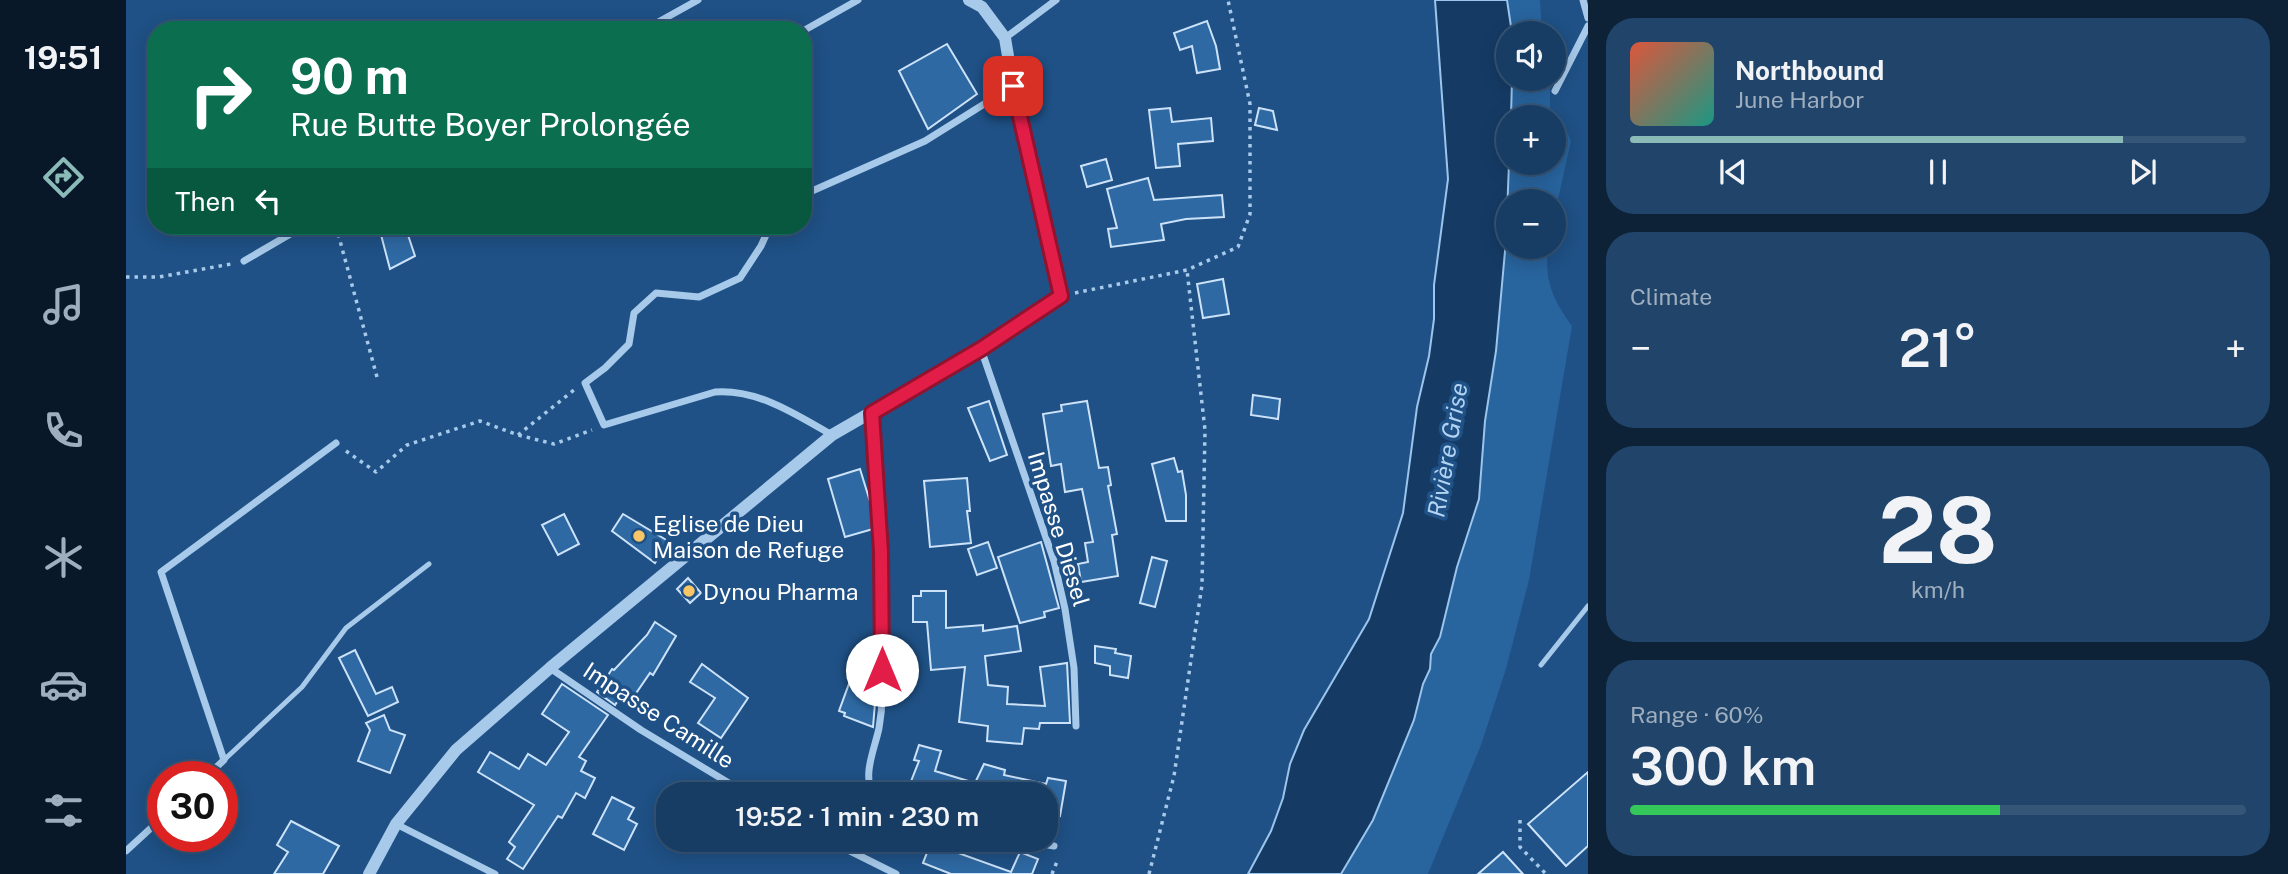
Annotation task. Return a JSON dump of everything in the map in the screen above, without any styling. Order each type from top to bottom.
[{"type":"street","points":[[660,21],[698,0]]},
{"type":"street","points":[[812,26],[858,0]]},
{"type":"street","points":[[369,874],[396,824],[456,750],[550,667],[832,435],[981,349],[1061,296],[1013,86],[1005,38],[982,7],[969,0]]},
{"type":"street","points":[[1005,38],[1056,0]]},
{"type":"street","points":[[1583,0],[1588,18]]},
{"type":"street","points":[[1566,69],[1588,26]]},
{"type":"street","points":[[812,191],[925,141],[1013,86]]},
{"type":"street","points":[[244,261],[289,235]]},
{"type":"street","points":[[766,235],[740,278],[699,297],[656,293],[634,313],[629,344],[606,368],[584,383],[604,425],[715,392],[730,391],[748,393],[781,407],[832,435]]},
{"type":"street","name":"Impasse Diesel","points":[[981,349],[1054,561],[1074,667],[1076,726]]},
{"type":"street","points":[[868,782],[870,762],[880,725],[882,681],[881,552],[872,413]]},
{"type":"street","points":[[224,760],[161,572],[336,443]]},
{"type":"street","name":"Impasse Camille","points":[[550,667],[641,730],[727,782]]},
{"type":"street","points":[[396,824],[495,874]]},
{"type":"street","points":[[126,851],[147,832]]},
{"type":"street","points":[[852,852],[896,874]]},
{"type":"lane","points":[[224,760],[302,687],[346,628],[429,565]]},
{"type":"lane","points":[[1541,664],[1588,606]]},
{"type":"path","points":[[1061,296],[1187,270],[1238,247],[1250,214],[1250,104],[1228,0]]},
{"type":"path","points":[[338,235],[377,377]]},
{"type":"path","points":[[126,277],[159,277],[244,261]]},
{"type":"path","points":[[1149,874],[1174,776],[1202,585],[1205,430],[1187,270]]},
{"type":"path","points":[[518,435],[584,383]]},
{"type":"path","points":[[336,443],[376,472],[407,445],[481,421],[518,435],[554,444],[604,425]]},
{"type":"path","points":[[1520,820],[1520,848],[1546,874]]},
{"type":"shaded area","points":[[1507,0],[1540,0],[1541,21],[1510,21]]},
{"type":"shaded area","points":[[1512,91],[1550,91],[1550,105],[1511,105]]},
{"type":"shaded area","points":[[1566,130],[1571,141],[1566,163]]},
{"type":"shaded area","points":[[1508,175],[1563,175],[1560,189],[1507,189]]},
{"type":"shaded area","points":[[1503,259],[1547,259],[1551,289],[1572,326],[1529,580],[1506,669],[1481,745],[1428,874],[1341,874],[1373,820],[1414,720],[1423,684],[1430,669],[1431,654],[1440,637],[1457,567],[1479,499],[1485,421],[1500,314]]},
{"type":"water","name":"Rivière Grise","points":[[1435,0],[1507,0],[1510,21],[1496,21],[1496,91],[1512,91],[1511,105],[1496,105],[1496,175],[1509,175],[1508,189],[1496,189],[1496,259],[1504,259],[1496,351],[1485,421],[1479,499],[1457,567],[1440,637],[1431,654],[1430,669],[1423,684],[1414,720],[1373,820],[1341,874],[1248,874],[1271,831],[1283,798],[1290,764],[1304,730],[1369,619],[1403,513],[1417,407],[1429,356],[1434,319],[1434,285],[1448,179]]},
{"type":"building","points":[[1207,21],[1216,46],[1220,69],[1197,73],[1192,46],[1180,50],[1174,33]]},
{"type":"building","points":[[947,44],[977,94],[928,129],[899,71]]},
{"type":"building","points":[[1170,108],[1172,122],[1211,118],[1213,141],[1178,144],[1180,166],[1156,168],[1149,110]]},
{"type":"building","points":[[1259,108],[1273,111],[1277,130],[1255,125]]},
{"type":"building","points":[[1106,159],[1112,180],[1087,187],[1081,166]]},
{"type":"building","points":[[1148,178],[1154,200],[1222,195],[1224,217],[1186,219],[1161,224],[1164,240],[1111,247],[1108,229],[1117,228],[1107,189]]},
{"type":"building","points":[[381,235],[408,235],[415,256],[390,269]]},
{"type":"building","points":[[1223,279],[1229,314],[1203,318],[1197,284]]},
{"type":"building","points":[[1253,395],[1280,399],[1278,419],[1251,415]]},
{"type":"building","points":[[989,401],[1007,455],[990,461],[968,408]]},
{"type":"building","points":[[1087,401],[1099,468],[1108,467],[1111,485],[1108,486],[1117,534],[1112,535],[1118,576],[1081,582],[1078,564],[1088,562],[1085,543],[1093,542],[1082,489],[1065,492],[1061,464],[1051,466],[1043,414],[1062,411],[1061,405]]},
{"type":"building","points":[[1174,458],[1178,472],[1182,471],[1186,521],[1166,521],[1152,464]]},
{"type":"building","points":[[860,469],[872,508],[873,529],[845,537],[828,479]]},
{"type":"building","points":[[967,478],[971,543],[930,547],[924,481]]},
{"type":"building","points":[[564,514],[579,544],[558,555],[542,525]]},
{"type":"building","name":"Eglise de Dieu Maison de Refuge","points":[[623,514],[668,541],[655,563],[612,531]]},
{"type":"building","points":[[988,542],[997,568],[977,575],[968,549]]},
{"type":"building","points":[[1041,542],[1059,608],[1044,612],[1045,617],[1020,623],[998,557]]},
{"type":"building","points":[[1152,557],[1167,561],[1155,607],[1140,603]]},
{"type":"building","name":"Dynou Pharma","points":[[688,578],[701,593],[690,603],[677,589]]},
{"type":"building","points":[[921,591],[946,591],[946,628],[983,625],[983,631],[1017,626],[1021,651],[985,656],[988,685],[1008,687],[1007,704],[1045,706],[1040,667],[1067,663],[1070,723],[1040,723],[1039,729],[1024,728],[1022,744],[987,741],[988,726],[959,722],[965,667],[931,670],[927,622],[913,622],[913,596],[921,596]]},
{"type":"building","points":[[655,622],[676,636],[653,675],[650,673],[630,702],[621,696],[615,705],[597,692],[612,669],[614,670],[647,635]]},
{"type":"building","points":[[1095,646],[1116,649],[1115,653],[1131,656],[1128,678],[1110,675],[1110,666],[1095,663]]},
{"type":"building","points":[[355,650],[376,694],[392,687],[398,702],[368,716],[339,658]]},
{"type":"building","points":[[702,664],[748,698],[721,738],[698,723],[715,698],[690,682]]},
{"type":"building","points":[[850,681],[876,691],[873,727],[844,716],[845,713],[839,711]]},
{"type":"building","points":[[562,684],[608,715],[579,757],[586,761],[581,771],[595,778],[585,798],[576,793],[562,818],[558,816],[523,869],[507,859],[515,847],[509,842],[534,805],[478,772],[490,752],[519,769],[528,754],[546,765],[569,732],[542,714]]},
{"type":"building","points":[[384,715],[390,730],[405,735],[390,773],[358,761],[370,730],[366,723]]},
{"type":"building","points":[[919,745],[941,751],[935,771],[972,782],[911,782],[919,761],[914,760]]},
{"type":"building","points":[[984,764],[1005,770],[1004,775],[1037,782],[975,782]]},
{"type":"building","points":[[1588,772],[1588,846],[1566,866],[1528,824]]},
{"type":"building","points":[[1048,778],[1066,781],[1060,816],[1058,782],[1047,782]]},
{"type":"building","points":[[612,797],[634,808],[628,819],[637,824],[624,850],[593,834]]},
{"type":"building","points":[[291,821],[339,846],[323,874],[274,874],[288,852],[277,845]]},
{"type":"building","points":[[927,852],[958,852],[1011,872],[1020,852],[1038,859],[1032,874],[951,874],[923,863]]},
{"type":"building","points":[[1503,852],[1523,874],[1478,874]]},
{"type":"place","name":"Eglise de Dieu Maison de Refuge","points":[[639,536]]},
{"type":"place","name":"Dynou Pharma","points":[[689,591]]},
{"type":"route","points":[[882,670],[881,552],[872,413],[981,349],[1061,296],[1013,86]]}]
